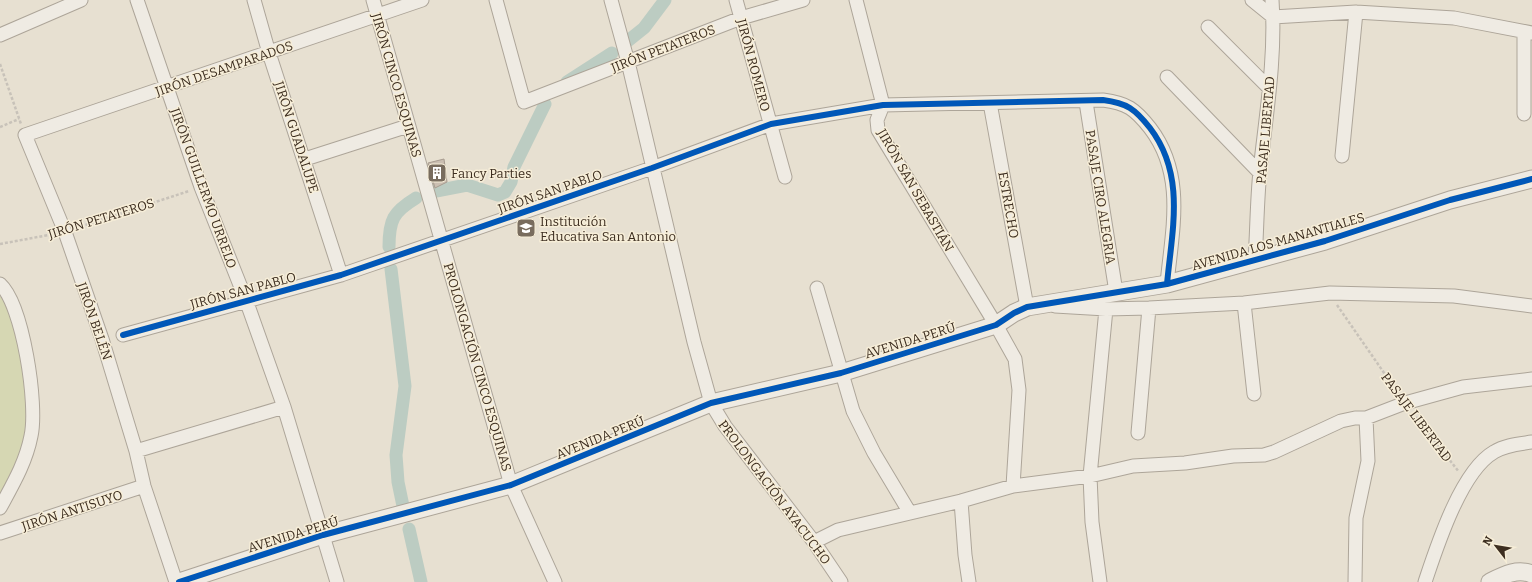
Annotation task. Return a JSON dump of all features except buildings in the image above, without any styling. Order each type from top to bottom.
[{"type":"street","points":[[0,35],[81,0]]},
{"type":"street","name":"JIRÓN GUILLERMO URRELO","points":[[137,0],[201,187],[246,300],[284,407],[337,582]]},
{"type":"street","name":"JIRÓN GUADALUPE","points":[[254,0],[269,53],[305,159],[341,275]]},
{"type":"street","name":"JIRÓN CINCO ESQUINAS","points":[[373,0],[408,126],[442,239]]},
{"type":"street","name":"JIRÓN DESAMPARADOS","points":[[24,136],[422,0]]},
{"type":"street","name":"JIRÓN PETATEROS","points":[[496,0],[524,102],[741,18],[803,0]]},
{"type":"street","name":"PROLONGACIÓN AYACUCHO","points":[[611,0],[628,62],[692,334],[711,403],[725,426],[814,542],[841,582]]},
{"type":"street","name":"JIRÓN ROMERO","points":[[736,0],[785,177]]},
{"type":"street","name":"JIRÓN SAN SEBASTIÁN","points":[[856,0],[882,105],[877,120],[878,130],[1015,359],[1018,372],[1019,390],[1013,486]]},
{"type":"street","points":[[1252,0],[1273,17],[1356,12],[1454,18],[1528,32],[1524,114]]},
{"type":"street","name":"PASAJE LIBERTAD","points":[[1255,260],[1260,173],[1269,88],[1273,17],[1272,0]]},
{"type":"street","points":[[1342,156],[1356,12]]},
{"type":"street","points":[[1208,27],[1269,88]]},
{"type":"street","points":[[1167,77],[1260,173]]},
{"type":"street","name":"JIRÓN SAN PABLO","points":[[123,335],[341,275],[652,168],[771,124],[882,105],[990,102],[1086,102],[1102,100],[1118,102],[1129,106],[1156,136],[1164,151],[1174,186],[1167,284]]},
{"type":"street","name":"ESTRECHO","points":[[990,102],[1027,308]]},
{"type":"street","name":"PASAJE CIRO ALEGRIA","points":[[1086,102],[1116,292]]},
{"type":"street","points":[[305,159],[408,126]]},
{"type":"street","name":"JIRÓN BELÉN","points":[[24,136],[65,232],[102,339],[136,451],[144,486],[176,582]]},
{"type":"street","name":"AVENIDA LOS MANANTIALES","points":[[1027,308],[1167,284],[1325,241],[1450,200],[1532,179]]},
{"type":"street","name":"PROLONGACIÓN CINCO ESQUINAS","points":[[442,239],[511,485],[555,582]]},
{"type":"street","points":[[0,284],[5,288],[19,319],[33,396],[32,434],[22,467],[0,508]]},
{"type":"street","points":[[817,288],[853,412],[874,453],[910,513]]},
{"type":"street","points":[[1048,304],[1058,308],[1148,308],[1244,303],[1330,293],[1454,296],[1532,306]]},
{"type":"street","points":[[1244,303],[1254,394]]},
{"type":"street","name":"AVENIDA PERÚ","points":[[179,582],[323,535],[511,485],[711,403],[842,373],[996,325],[1014,313],[1027,308]]},
{"type":"street","points":[[1138,433],[1148,308]]},
{"type":"street","points":[[1100,582],[1092,522],[1090,476],[1106,309]]},
{"type":"street","points":[[814,542],[838,530],[961,501],[1013,486],[1090,476],[1133,466],[1186,463],[1233,456],[1264,455],[1274,452],[1341,420],[1366,418],[1405,403],[1463,386],[1532,379]]},
{"type":"street","points":[[136,451],[284,407]]},
{"type":"street","points":[[1355,582],[1356,518],[1368,461],[1366,418]]},
{"type":"street","points":[[1425,582],[1443,533],[1466,482],[1481,463],[1494,452],[1508,446],[1532,442]]},
{"type":"street","name":"JIRÓN ANTISUYO","points":[[0,533],[144,486]]},
{"type":"street","points":[[961,501],[964,555],[968,582]]},
{"type":"street","points":[[1490,582],[1508,572],[1526,571],[1532,574]]},
{"type":"path","points":[[0,64],[24,136]]},
{"type":"path","points":[[0,127],[19,119]]},
{"type":"green space","points":[[0,296],[12,323],[23,363],[29,404],[29,421],[28,434],[23,450],[0,498]]},
{"type":"waterway","points":[[624,44],[644,28],[665,0]]},
{"type":"waterway","points":[[567,82],[612,53]]},
{"type":"waterway","points":[[436,191],[467,185],[498,195],[505,192],[511,182],[514,167],[545,104]]},
{"type":"waterway","points":[[389,247],[391,223],[397,213],[416,198]]},
{"type":"waterway","points":[[391,269],[405,386],[396,455],[398,482],[403,506]]},
{"type":"waterway","points":[[409,529],[421,582]]},
{"type":"cycle path","points":[[123,335],[341,275],[652,168],[771,124],[883,105],[1103,100],[1118,103],[1130,108],[1140,116],[1150,128],[1161,146],[1169,165],[1173,184],[1173,223],[1167,284]]},
{"type":"cycle path","points":[[179,582],[323,535],[511,485],[711,403],[841,373],[996,325],[1014,313],[1027,307],[1167,284],[1325,241],[1450,200],[1532,179]]},
{"type":"place","name":"Fancy Parties","points":[[437,173]]},
{"type":"place","name":"Institución Educativa San Antonio","points":[[526,228]]}]
